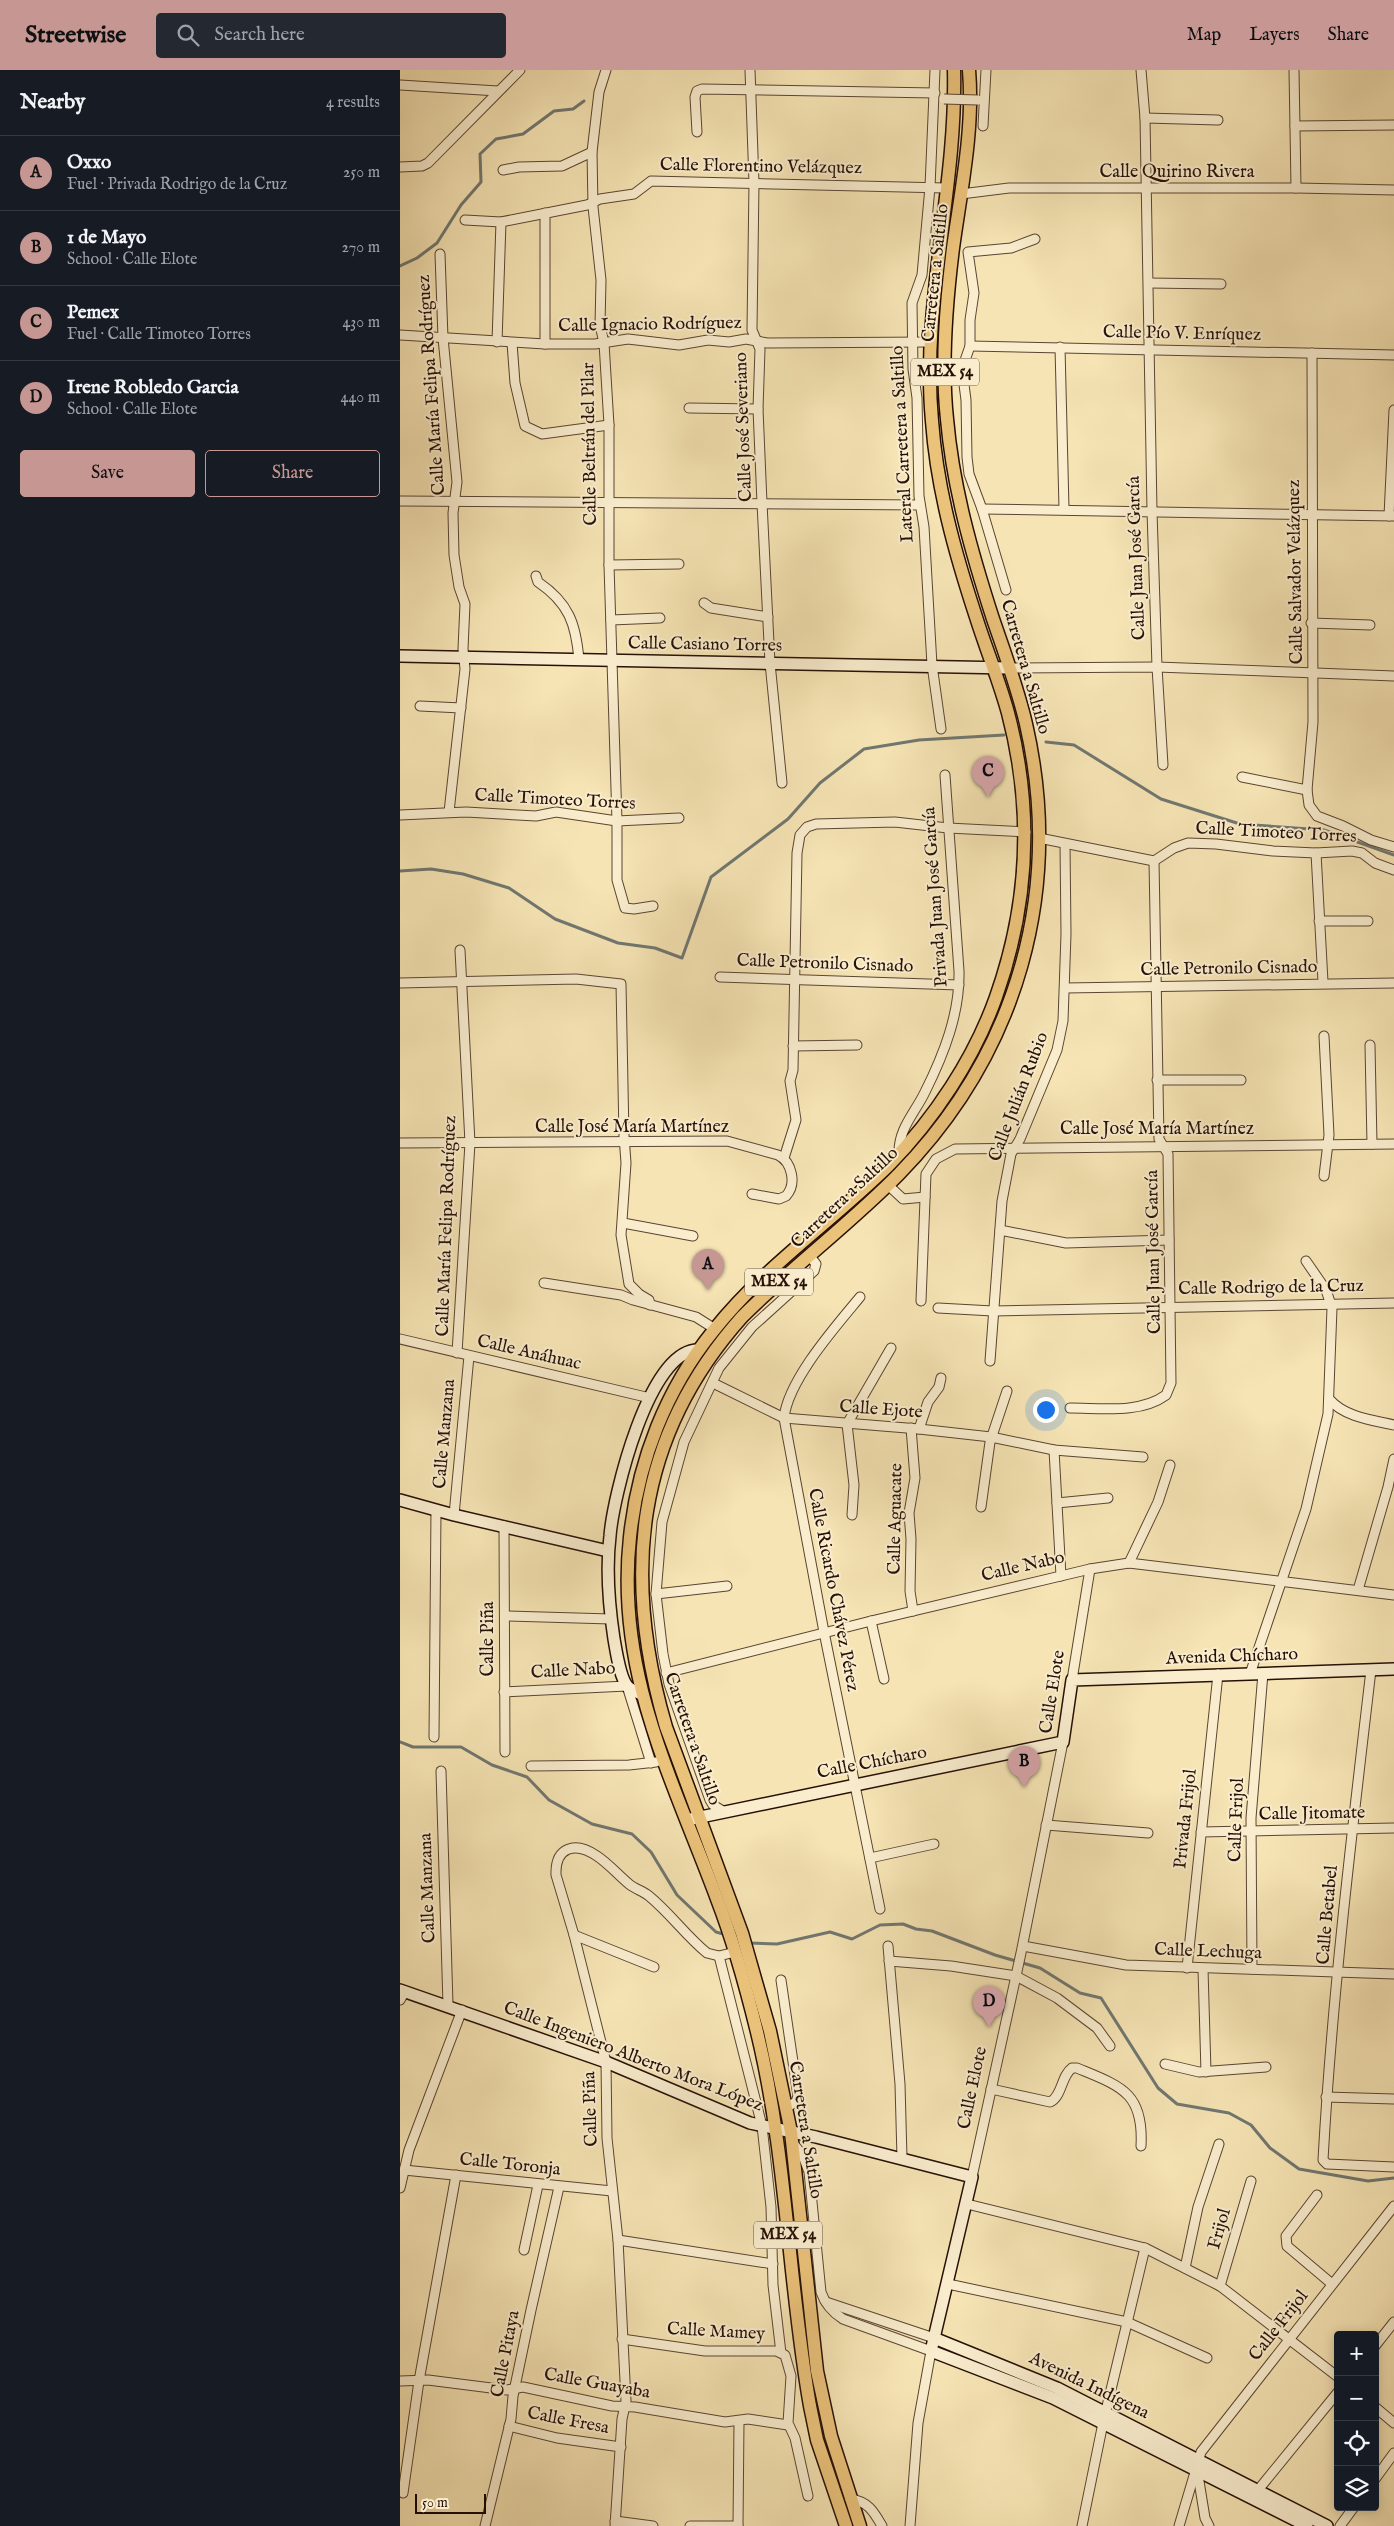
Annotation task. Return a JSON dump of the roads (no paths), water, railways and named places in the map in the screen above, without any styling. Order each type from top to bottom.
[{"type":"main road","name":"Carretera a Saltillo","points":[[846,2526],[817,2440],[804,2374],[776,2129],[764,2064],[728,1928],[687,1820],[657,1761],[641,1694],[632,1644],[627,1566],[634,1504],[652,1437],[665,1407],[698,1350],[758,1283],[899,1154],[944,1097],[972,1050],[994,1003],[1017,922],[1024,876],[1026,832],[1014,743],[994,667],[964,582],[944,504],[932,423],[931,310],[953,123],[954,70]]},
{"type":"main road","name":"Carretera a Saltillo","points":[[860,2526],[831,2436],[817,2371],[792,2137],[770,2031],[749,1953],[666,1727],[651,1676],[642,1603],[643,1539],[655,1472],[677,1412],[712,1354],[742,1317],[888,1185],[944,1122],[974,1079],[1004,1020],[1022,962],[1032,919],[1038,880],[1039,838],[1038,811],[1029,740],[1009,668],[964,524],[947,420],[947,311],[974,96],[969,70]]},
{"type":"street","points":[[400,167],[426,165],[520,70]]},
{"type":"street","name":"Calle Beltrán del Pilar","points":[[606,70],[598,99],[597,122],[592,152],[601,280],[600,325],[604,343],[609,425],[609,565],[617,880],[625,908],[653,906]]},
{"type":"street","name":"Calle José Severiano","points":[[750,70],[754,183],[752,330],[760,355],[758,409],[770,663],[782,783]]},
{"type":"street","name":"Lateral Carretera a Saltillo","points":[[935,70],[930,187],[922,275],[912,299],[920,505],[924,527],[932,665],[941,729]]},
{"type":"street","points":[[944,99],[974,96],[974,70]]},
{"type":"street","points":[[983,126],[986,70]]},
{"type":"street","name":"Calle Juan José García","points":[[1142,70],[1149,282],[1152,511],[1157,667],[1163,765]]},
{"type":"street","points":[[1294,70],[1296,188]]},
{"type":"street","points":[[400,85],[498,91]]},
{"type":"street","points":[[697,132],[695,97],[697,91],[702,88],[935,93]]},
{"type":"street","points":[[1145,118],[1218,120]]},
{"type":"street","points":[[1295,126],[1394,124]]},
{"type":"street","points":[[503,170],[519,167],[562,166],[592,152]]},
{"type":"street","name":"Calle Florentino Velázquez","points":[[465,220],[501,222],[588,205],[594,201],[634,194],[651,181],[946,188]]},
{"type":"street","name":"Calle Quirino Rivera","points":[[961,194],[1010,188],[1394,190]]},
{"type":"street","points":[[545,213],[545,344]]},
{"type":"street","points":[[497,342],[501,222]]},
{"type":"street","points":[[1006,590],[982,508],[969,474],[967,457],[966,400],[962,369],[970,346],[974,287],[968,252],[1011,248],[1035,239]]},
{"type":"street","name":"Calle María Felipa Rodríguez","points":[[440,254],[444,338],[457,482],[456,503],[453,514],[454,555],[459,587],[465,604],[461,708],[449,812]]},
{"type":"street","points":[[1149,282],[1221,284]]},
{"type":"street","name":"Calle Ignacio Rodríguez","points":[[400,335],[545,344],[604,343],[628,339],[682,345],[708,340],[729,342],[746,339],[767,343],[930,342]]},
{"type":"street","points":[[512,342],[515,383],[525,426],[543,434],[609,425]]},
{"type":"street","name":"Calle Pío V. Enríquez","points":[[970,346],[1394,355]]},
{"type":"street","points":[[1060,347],[1064,509]]},
{"type":"street","name":"Calle Salvador Velázquez","points":[[1307,790],[1312,740],[1314,674],[1311,623],[1312,353]]},
{"type":"street","points":[[689,408],[758,409]]},
{"type":"street","points":[[982,508],[1392,516],[1394,410]]},
{"type":"street","points":[[400,501],[456,503],[920,505]]},
{"type":"street","points":[[609,565],[678,564]]},
{"type":"street","points":[[536,576],[538,582],[554,594],[569,614],[576,630],[579,660]]},
{"type":"street","points":[[704,603],[711,608],[768,617]]},
{"type":"street","points":[[611,620],[660,618]]},
{"type":"street","points":[[1311,623],[1370,625]]},
{"type":"street","name":"Calle Casiano Torres","points":[[400,656],[464,659],[932,665],[1009,668]]},
{"type":"street","points":[[1009,668],[1157,667],[1394,676]]},
{"type":"street","points":[[420,706],[461,708]]},
{"type":"street","name":"Privada Juan José García","points":[[899,1154],[901,1134],[922,1098],[943,1051],[958,1001],[959,985],[945,775]]},
{"type":"street","points":[[1242,777],[1307,790],[1309,805],[1317,816],[1371,840],[1394,847]]},
{"type":"street","name":"Calle Timoteo Torres","points":[[400,815],[449,812],[536,816],[556,812],[617,821],[679,818]]},
{"type":"street","points":[[752,1194],[779,1198],[788,1194],[791,1184],[791,1170],[784,1158],[796,1120],[790,1081],[795,980],[796,860],[799,838],[803,831],[807,827],[816,824],[887,822],[948,828],[1026,832]]},
{"type":"street","points":[[1039,838],[1154,861]]},
{"type":"street","points":[[1362,853],[1371,840]]},
{"type":"street","name":"Calle Timoteo Torres","points":[[1154,861],[1174,848],[1188,843],[1216,844],[1316,854],[1333,851],[1362,853],[1375,863],[1394,870]]},
{"type":"street","name":"Calle Julián Rubio","points":[[990,1361],[1004,1189],[1014,1147],[1020,1139],[1058,1050],[1063,1021],[1065,988],[1065,844]]},
{"type":"street","points":[[1316,854],[1323,982]]},
{"type":"street","name":"Calle Juan José García","points":[[1070,1408],[1134,1407],[1154,1402],[1166,1395],[1171,1382],[1168,1154],[1159,1139],[1154,861]]},
{"type":"street","points":[[1319,921],[1368,921]]},
{"type":"street","name":"Calle María Felipa Rodríguez","points":[[457,1353],[470,1143],[460,950]]},
{"type":"street","name":"Calle Petronilo Cisnado","points":[[720,977],[959,985]]},
{"type":"street","points":[[400,983],[576,979],[621,984],[626,1193],[621,1235],[627,1279],[631,1287],[649,1300],[650,1305]]},
{"type":"street","name":"Calle Petronilo Cisnado","points":[[1065,988],[1323,982],[1394,983]]},
{"type":"street","points":[[1324,1036],[1328,1145],[1324,1176]]},
{"type":"street","points":[[793,1046],[857,1045]]},
{"type":"street","points":[[1370,1045],[1372,1144]]},
{"type":"street","points":[[1157,1080],[1241,1080]]},
{"type":"street","name":"Calle José María Martínez","points":[[400,1143],[625,1143],[722,1140],[784,1158]]},
{"type":"street","name":"Calle José María Martínez","points":[[928,1168],[942,1154],[955,1149],[1163,1145],[1394,1144]]},
{"type":"street","points":[[914,1158],[928,1168],[921,1301]]},
{"type":"street","points":[[888,1185],[903,1199],[925,1197]]},
{"type":"street","points":[[623,1222],[693,1236]]},
{"type":"street","points":[[1000,1230],[1066,1243],[1169,1240]]},
{"type":"street","points":[[723,1811],[713,1805],[710,1800],[666,1673],[656,1594],[660,1538],[668,1493],[684,1442],[722,1364],[752,1327],[814,1271],[816,1264],[809,1255]]},
{"type":"street","points":[[1250,1674],[1306,1509],[1325,1431],[1330,1400],[1331,1304],[1326,1290],[1306,1261]]},
{"type":"street","points":[[544,1283],[621,1294],[650,1305],[696,1317],[715,1329]]},
{"type":"street","points":[[784,1418],[791,1397],[815,1352],[860,1297]]},
{"type":"street","name":"Calle Rodrigo de la Cruz","points":[[938,1308],[993,1311],[1394,1303]]},
{"type":"street","points":[[742,1317],[752,1327]]},
{"type":"street","name":"Calle Anáhuac","points":[[400,1339],[650,1398]]},
{"type":"street","points":[[852,1515],[854,1485],[847,1424],[891,1348]]},
{"type":"street","points":[[531,1766],[657,1761],[627,1686],[616,1652],[611,1619],[608,1551],[620,1476],[650,1398],[673,1362],[685,1352],[698,1350]]},
{"type":"street","name":"Calle Manzana","points":[[454,1515],[469,1356]]},
{"type":"street","name":"Calle Aguacate","points":[[913,1611],[910,1591],[911,1539],[909,1512],[915,1478],[915,1429],[928,1402],[939,1387],[941,1378]]},
{"type":"street","name":"Calle Ejote","points":[[713,1383],[784,1418],[991,1437],[1054,1450],[1143,1457]]},
{"type":"street","points":[[981,1507],[991,1437],[1008,1392]]},
{"type":"street","points":[[1330,1400],[1349,1414],[1394,1425]]},
{"type":"street","name":"Calle Ricardo Chávez Pérez","points":[[784,1418],[824,1632],[880,1909]]},
{"type":"street","points":[[1054,1450],[1061,1576]]},
{"type":"street","points":[[1358,1590],[1394,1459]]},
{"type":"street","points":[[1129,1563],[1158,1502],[1170,1465]]},
{"type":"street","points":[[1057,1503],[1108,1498]]},
{"type":"street","points":[[400,1500],[454,1515],[608,1551]]},
{"type":"street","name":"Calle Manzana","points":[[434,1737],[436,1510]]},
{"type":"street","name":"Calle Piña","points":[[504,1526],[505,1752]]},
{"type":"street","name":"Calle Nabo","points":[[666,1673],[870,1621],[1090,1569],[1129,1563],[1394,1595]]},
{"type":"street","name":"Calle Elote","points":[[910,2526],[918,2423],[931,2351],[967,2204],[1022,1950],[1063,1742],[1090,1569]]},
{"type":"street","points":[[656,1594],[727,1586]]},
{"type":"street","points":[[505,1616],[611,1619]]},
{"type":"street","points":[[870,1621],[884,1679]]},
{"type":"street","name":"Avenida Chícharo","points":[[1072,1680],[1394,1669]]},
{"type":"street","name":"Calle Betabel","points":[[1371,1670],[1352,1829],[1326,2097],[1324,2163],[1394,2167]]},
{"type":"street","name":"Calle Frijol","points":[[1252,1969],[1251,1831],[1263,1673]]},
{"type":"street","name":"Privada Frijol","points":[[1187,1968],[1218,1674]]},
{"type":"street","name":"Calle Nabo","points":[[504,1692],[627,1686],[641,1694]]},
{"type":"street","name":"Calle Chícharo","points":[[687,1820],[1063,1742]]},
{"type":"street","name":"Calle Manzana","points":[[441,1771],[448,2005]]},
{"type":"street","points":[[1046,1825],[1148,1832]]},
{"type":"street","name":"Calle Jitomate","points":[[1201,1832],[1394,1828]]},
{"type":"street","points":[[870,1858],[934,1844]]},
{"type":"street","name":"Calle Piña","points":[[615,2523],[625,2407],[618,2240],[607,2138],[606,2062],[556,1870],[560,1854],[567,1849],[574,1848],[599,1857],[628,1884],[648,1895],[707,1953],[719,1956]]},
{"type":"street","points":[[574,1935],[654,1967]]},
{"type":"street","points":[[888,1946],[900,2084],[902,2158]]},
{"type":"street","points":[[734,1948],[719,1956],[762,2126],[781,2353]]},
{"type":"street","name":"Calle Lechuga","points":[[1022,1950],[1119,1964],[1203,1969],[1394,1974]]},
{"type":"street","points":[[889,1962],[1017,1973],[1057,1998],[1097,2028],[1110,2046]]},
{"type":"street","points":[[1203,1969],[1206,2072]]},
{"type":"street","points":[[781,1980],[798,2096],[796,2102],[787,2107]]},
{"type":"street","name":"Calle Ingeniero Alberto Mora López","points":[[402,1994],[448,2005],[606,2062],[739,2120],[776,2129],[792,2137],[902,2158],[972,2177]]},
{"type":"street","points":[[400,2188],[404,2170],[404,2149],[462,2010]]},
{"type":"street","points":[[1165,2064],[1206,2072],[1266,2067]]},
{"type":"street","points":[[991,2089],[1050,2102],[1056,2098],[1069,2069],[1077,2068],[1118,2085],[1130,2095],[1139,2116],[1141,2146]]},
{"type":"street","points":[[1326,2097],[1394,2099]]},
{"type":"street","points":[[792,2137],[803,2156],[809,2172],[821,2292],[826,2302]]},
{"type":"street","points":[[1185,2268],[1198,2208],[1219,2144]]},
{"type":"street","name":"Calle Toronja","points":[[404,2170],[612,2191]]},
{"type":"street","points":[[403,2494],[418,2380],[456,2175]]},
{"type":"street","name":"Frijol","points":[[1220,2286],[1251,2181]]},
{"type":"street","points":[[524,2250],[538,2185]]},
{"type":"street","name":"Calle Pitaya","points":[[485,2526],[509,2426],[515,2389],[559,2187]]},
{"type":"street","points":[[1317,2195],[1286,2236],[1285,2241],[1287,2246],[1332,2284]]},
{"type":"street","points":[[967,2204],[1145,2248],[1220,2286],[1337,2376]]},
{"type":"street","name":"Calle Frijol","points":[[1179,2526],[1201,2452],[1394,2206]]},
{"type":"street","points":[[618,2240],[773,2264]]},
{"type":"street","points":[[1082,2526],[1104,2418],[1145,2248]]},
{"type":"street","points":[[948,2284],[1127,2322],[1207,2358]]},
{"type":"street","name":"Avenida Indígena","points":[[826,2302],[934,2338],[1055,2393],[1255,2494],[1326,2526]]},
{"type":"street","name":"Avenida Indígena","points":[[826,2302],[843,2319],[1055,2393]]},
{"type":"street","points":[[1379,2341],[1394,2322]]},
{"type":"street","name":"Calle Mamey","points":[[622,2339],[705,2351],[781,2353],[788,2360],[791,2376]]},
{"type":"street","points":[[804,2374],[791,2376],[788,2425],[795,2438],[808,2496]]},
{"type":"street","name":"Calle Guayaba","points":[[400,2381],[428,2380],[507,2390],[523,2387],[612,2406],[725,2422],[748,2419],[788,2425]]},
{"type":"street","points":[[1255,2494],[1334,2397]]},
{"type":"street","points":[[1379,2410],[1394,2422]]},
{"type":"street","points":[[690,2526],[738,2526],[739,2421]]},
{"type":"street","name":"Calle Fresa","points":[[509,2426],[556,2438],[621,2447]]},
{"type":"street","points":[[1379,2474],[1394,2454]]},
{"type":"street","points":[[1197,2464],[1205,2518],[1209,2526]]},
{"type":"street","name":"Avenida Indígena","points":[[1255,2494],[1307,2526]]},
{"type":"street","points":[[850,2499],[870,2507],[882,2526]]},
{"type":"street","points":[[1340,2526],[1351,2511]]},
{"type":"street","points":[[615,2523],[653,2526]]},
{"type":"waterway","points":[[400,266],[417,258],[437,243],[461,205],[481,182],[480,154],[496,139],[523,134],[554,111],[573,109],[584,101]]},
{"type":"waterway","points":[[400,871],[431,869],[463,874],[509,888],[555,919],[618,943],[655,948],[682,958],[711,877],[788,819],[820,783],[864,749],[919,740],[1004,735]]},
{"type":"waterway","points":[[1046,742],[1074,745],[1161,799],[1240,824],[1324,830],[1394,855]]},
{"type":"waterway","points":[[400,1742],[413,1747],[461,1747],[492,1765],[527,1777],[549,1800],[592,1824],[632,1834],[651,1852],[677,1895],[716,1932],[727,1935]]},
{"type":"waterway","points":[[749,1943],[777,1944],[830,1932],[852,1939],[880,1925],[903,1924],[916,1929],[932,1931],[995,1955],[1040,1968],[1080,1993],[1101,1998],[1158,2088],[1177,2104],[1229,2113],[1251,2125],[1270,2148],[1299,2169],[1368,2181],[1394,2178]]},
{"type":"place","name":"Pemex","points":[[988,797]]},
{"type":"place","name":"Oxxo","points":[[708,1290]]},
{"type":"place","name":"1 de Mayo","points":[[1024,1787]]},
{"type":"place","name":"Irene Robledo Garcia","points":[[989,2027]]}]
